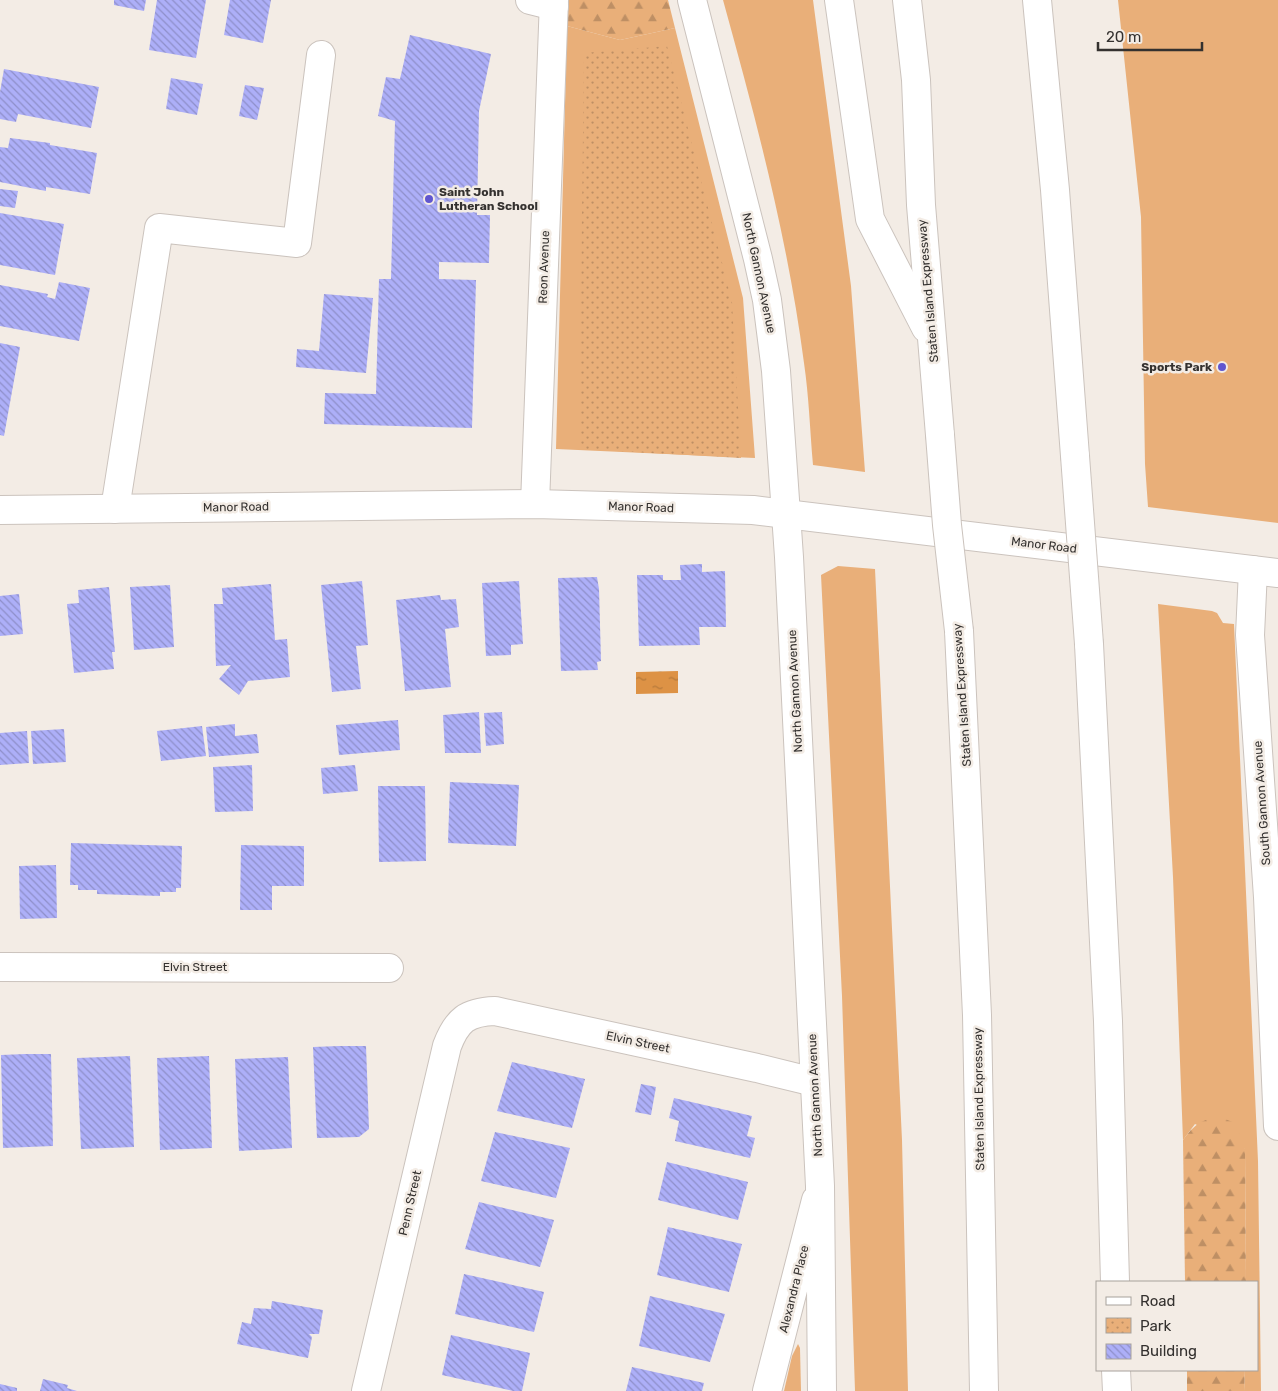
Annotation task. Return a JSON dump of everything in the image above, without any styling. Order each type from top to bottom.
[{"type":"main road","name":"North Gannon Avenue","points":[[692,0],[767,300],[776,371],[820,1186],[822,1391]]},
{"type":"main road","points":[[839,0],[870,219],[932,340]]},
{"type":"main road","name":"Staten Island Expressway","points":[[907,0],[916,80],[921,205],[947,525],[959,631],[977,1015],[984,1391]]},
{"type":"main road","points":[[1037,0],[1089,644],[1108,1011],[1115,1281]]},
{"type":"main road","points":[[1043,64],[1044,0]]},
{"type":"main road","name":"Reon Avenue","points":[[535,504],[546,2]]},
{"type":"main road","points":[[115,509],[159,228],[297,244],[321,55]]},
{"type":"main road","name":"Manor Road","points":[[0,510],[535,504],[744,510],[1266,572]]},
{"type":"main road","name":"South Gannon Avenue","points":[[1266,572],[1250,636],[1275,962],[1278,1126]]},
{"type":"main road","name":"Elvin Street","points":[[0,967],[389,968]]},
{"type":"main road","name":"Elvin Street","points":[[463,1020],[478,1012],[495,1011],[814,1082]]},
{"type":"main road","name":"Penn Street","points":[[366,1391],[447,1046],[453,1031],[463,1020]]},
{"type":"main road","name":"Alexandra Place","points":[[767,1391],[820,1186]]},
{"type":"main road","points":[[1116,1371],[1117,1391]]},
{"type":"green space","points":[[568,0],[668,0],[675,28],[620,40],[567,26]]},
{"type":"green space","points":[[723,0],[813,0],[851,286],[865,472],[813,465],[806,376],[789,271],[770,180]]},
{"type":"green space","name":"Sports Park","points":[[1118,0],[1278,0],[1278,523],[1148,507],[1145,464],[1141,217]]},
{"type":"green space","points":[[567,26],[620,40],[675,28],[743,298],[755,458],[556,449]]},
{"type":"green space","points":[[667,46],[732,302],[741,458],[579,449],[584,53]]},
{"type":"green space","points":[[838,566],[875,569],[902,1140],[908,1391],[855,1391],[842,996],[821,575]]},
{"type":"green space","points":[[1158,604],[1212,611],[1217,613],[1223,623],[1234,624],[1258,1161],[1261,1391],[1244,1391],[1245,1371],[1258,1371],[1258,1281],[1246,1281],[1245,1149],[1195,1124],[1183,1140],[1173,877]]},
{"type":"green space","points":[[1220,1117],[1235,1123],[1245,1149],[1246,1281],[1185,1281],[1183,1140],[1198,1124],[1208,1119]]},
{"type":"green space","points":[[798,1344],[800,1348],[801,1391],[784,1391],[792,1356]]},
{"type":"green space","points":[[1187,1371],[1245,1371],[1244,1391],[1187,1391]]},
{"type":"water","points":[[678,671],[678,693],[636,694],[636,672]]},
{"type":"building","points":[[114,0],[146,0],[144,11],[114,5]]},
{"type":"building","points":[[157,0],[206,0],[196,58],[149,50]]},
{"type":"building","points":[[230,0],[271,0],[263,43],[224,35]]},
{"type":"building","points":[[410,35],[491,54],[479,111],[477,215],[490,215],[489,263],[439,262],[439,279],[476,280],[472,428],[324,424],[325,393],[376,394],[379,279],[391,279],[395,121],[378,116],[386,77],[400,79]]},
{"type":"building","points":[[4,69],[99,87],[91,128],[18,114],[16,122],[0,119],[0,92]]},
{"type":"building","points":[[171,78],[203,84],[197,115],[166,109]]},
{"type":"building","points":[[245,85],[264,88],[257,120],[239,116]]},
{"type":"building","points":[[10,138],[50,143],[50,145],[97,153],[90,194],[46,187],[46,191],[0,182],[0,147],[8,148]]},
{"type":"building","points":[[0,189],[18,191],[15,208],[0,206]]},
{"type":"building","points":[[0,213],[64,224],[55,275],[0,265]]},
{"type":"building","points":[[59,282],[90,288],[79,341],[0,326],[0,285],[48,294],[47,297],[55,299]]},
{"type":"building","points":[[324,294],[373,298],[366,373],[296,367],[297,349],[319,351]]},
{"type":"building","points":[[0,343],[20,347],[4,436],[0,435]]},
{"type":"building","points":[[702,564],[702,572],[725,571],[726,627],[699,627],[700,645],[639,646],[637,575],[663,575],[663,580],[681,580],[680,565]]},
{"type":"building","points":[[597,577],[601,661],[597,662],[598,670],[561,671],[558,578]]},
{"type":"building","points":[[362,581],[368,645],[356,646],[361,689],[332,692],[321,585]]},
{"type":"building","points":[[519,581],[523,644],[511,645],[511,655],[486,656],[482,583]]},
{"type":"building","points":[[271,584],[275,640],[287,639],[290,677],[248,681],[239,695],[219,679],[231,665],[216,666],[214,604],[223,604],[222,588]]},
{"type":"building","points":[[170,585],[174,647],[134,650],[130,587]]},
{"type":"building","points":[[109,587],[115,652],[112,652],[114,669],[74,673],[67,604],[79,603],[78,590]]},
{"type":"building","points":[[19,594],[23,634],[0,636],[0,596]]},
{"type":"building","points":[[440,595],[441,600],[456,599],[459,627],[445,629],[451,687],[405,691],[396,600]]},
{"type":"building","points":[[479,712],[481,753],[445,753],[443,715]]},
{"type":"building","points":[[502,712],[504,744],[486,746],[484,713]]},
{"type":"building","points":[[398,720],[400,750],[339,755],[336,725]]},
{"type":"building","points":[[235,724],[235,736],[257,734],[259,753],[209,757],[206,727]]},
{"type":"building","points":[[202,726],[206,756],[161,761],[157,731]]},
{"type":"building","points":[[64,729],[66,762],[33,764],[31,731]]},
{"type":"building","points":[[27,731],[29,763],[0,765],[0,733]]},
{"type":"building","points":[[252,765],[253,811],[215,812],[213,767]]},
{"type":"building","points":[[355,765],[358,791],[323,794],[321,768]]},
{"type":"building","points":[[450,782],[519,785],[516,846],[448,843]]},
{"type":"building","points":[[378,786],[425,786],[426,861],[379,862]]},
{"type":"building","points":[[71,843],[182,846],[181,888],[176,888],[176,892],[160,892],[160,896],[97,894],[97,890],[78,890],[78,885],[70,885]]},
{"type":"building","points":[[241,845],[304,846],[304,886],[272,886],[272,910],[240,910]]},
{"type":"building","points":[[56,865],[57,918],[20,919],[19,866]]},
{"type":"building","points":[[366,1046],[369,1129],[359,1137],[317,1138],[313,1047]]},
{"type":"building","points":[[51,1054],[53,1146],[3,1148],[1,1055]]},
{"type":"building","points":[[130,1056],[134,1147],[81,1149],[77,1058]]},
{"type":"building","points":[[209,1056],[212,1148],[160,1150],[157,1058]]},
{"type":"building","points":[[288,1057],[292,1148],[239,1151],[235,1059]]},
{"type":"building","points":[[512,1062],[585,1079],[572,1128],[497,1111]]},
{"type":"building","points":[[641,1084],[656,1087],[651,1115],[635,1112]]},
{"type":"building","points":[[674,1098],[752,1116],[747,1136],[755,1138],[750,1158],[675,1141],[679,1121],[669,1118]]},
{"type":"building","points":[[495,1132],[570,1148],[556,1198],[481,1181]]},
{"type":"building","points":[[667,1162],[748,1182],[738,1220],[658,1200]]},
{"type":"building","points":[[479,1202],[554,1220],[540,1267],[465,1249]]},
{"type":"building","points":[[668,1227],[742,1244],[729,1292],[657,1275]]},
{"type":"building","points":[[464,1274],[544,1292],[534,1332],[455,1314]]},
{"type":"building","points":[[650,1296],[725,1314],[710,1362],[639,1346]]},
{"type":"building","points":[[272,1301],[323,1310],[319,1334],[309,1334],[312,1337],[308,1358],[237,1344],[242,1322],[251,1324],[254,1308],[271,1309]]},
{"type":"building","points":[[451,1335],[530,1353],[522,1391],[513,1391],[442,1375]]},
{"type":"building","points":[[632,1367],[704,1383],[702,1391],[626,1391]]},
{"type":"building","points":[[43,1379],[68,1385],[67,1388],[77,1391],[40,1391]]},
{"type":"building","points":[[0,1384],[17,1388],[17,1391],[0,1391]]},
{"type":"place","name":"Saint John Lutheran School","points":[[429,199]]},
{"type":"place","name":"Sports Park","points":[[1222,367]]}]
